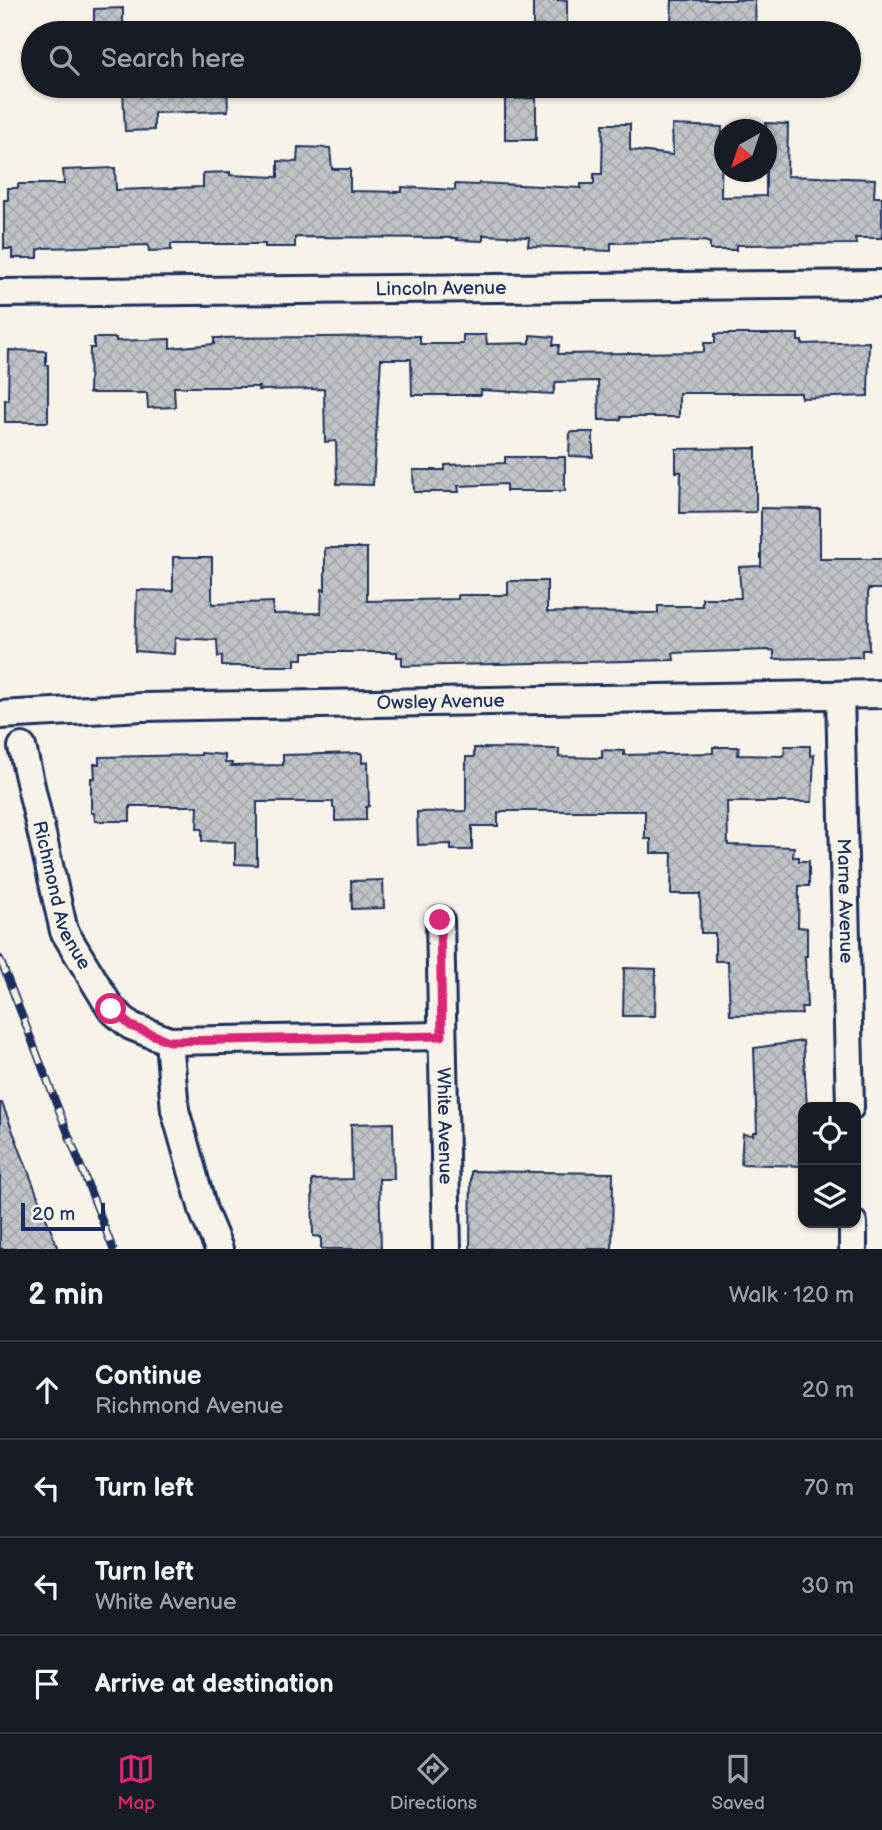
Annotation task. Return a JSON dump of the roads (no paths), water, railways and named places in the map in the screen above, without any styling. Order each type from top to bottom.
[{"type":"street","name":"Lincoln Avenue","points":[[0,293],[882,284]]},
{"type":"street","name":"Owsley Avenue","points":[[0,715],[143,707],[882,694]]},
{"type":"street","name":"Marne Avenue","points":[[840,695],[850,1102]]},
{"type":"street","name":"Richmond Avenue","points":[[22,747],[64,931],[111,1009],[131,1026],[169,1041]]},
{"type":"street","name":"White Avenue","points":[[440,920],[447,1249]]},
{"type":"street","points":[[219,1249],[204,1213],[175,1110],[169,1041],[442,1036]]},
{"type":"street","points":[[853,1228],[853,1249]]},
{"type":"railway","points":[[0,959],[113,1249]]}]
